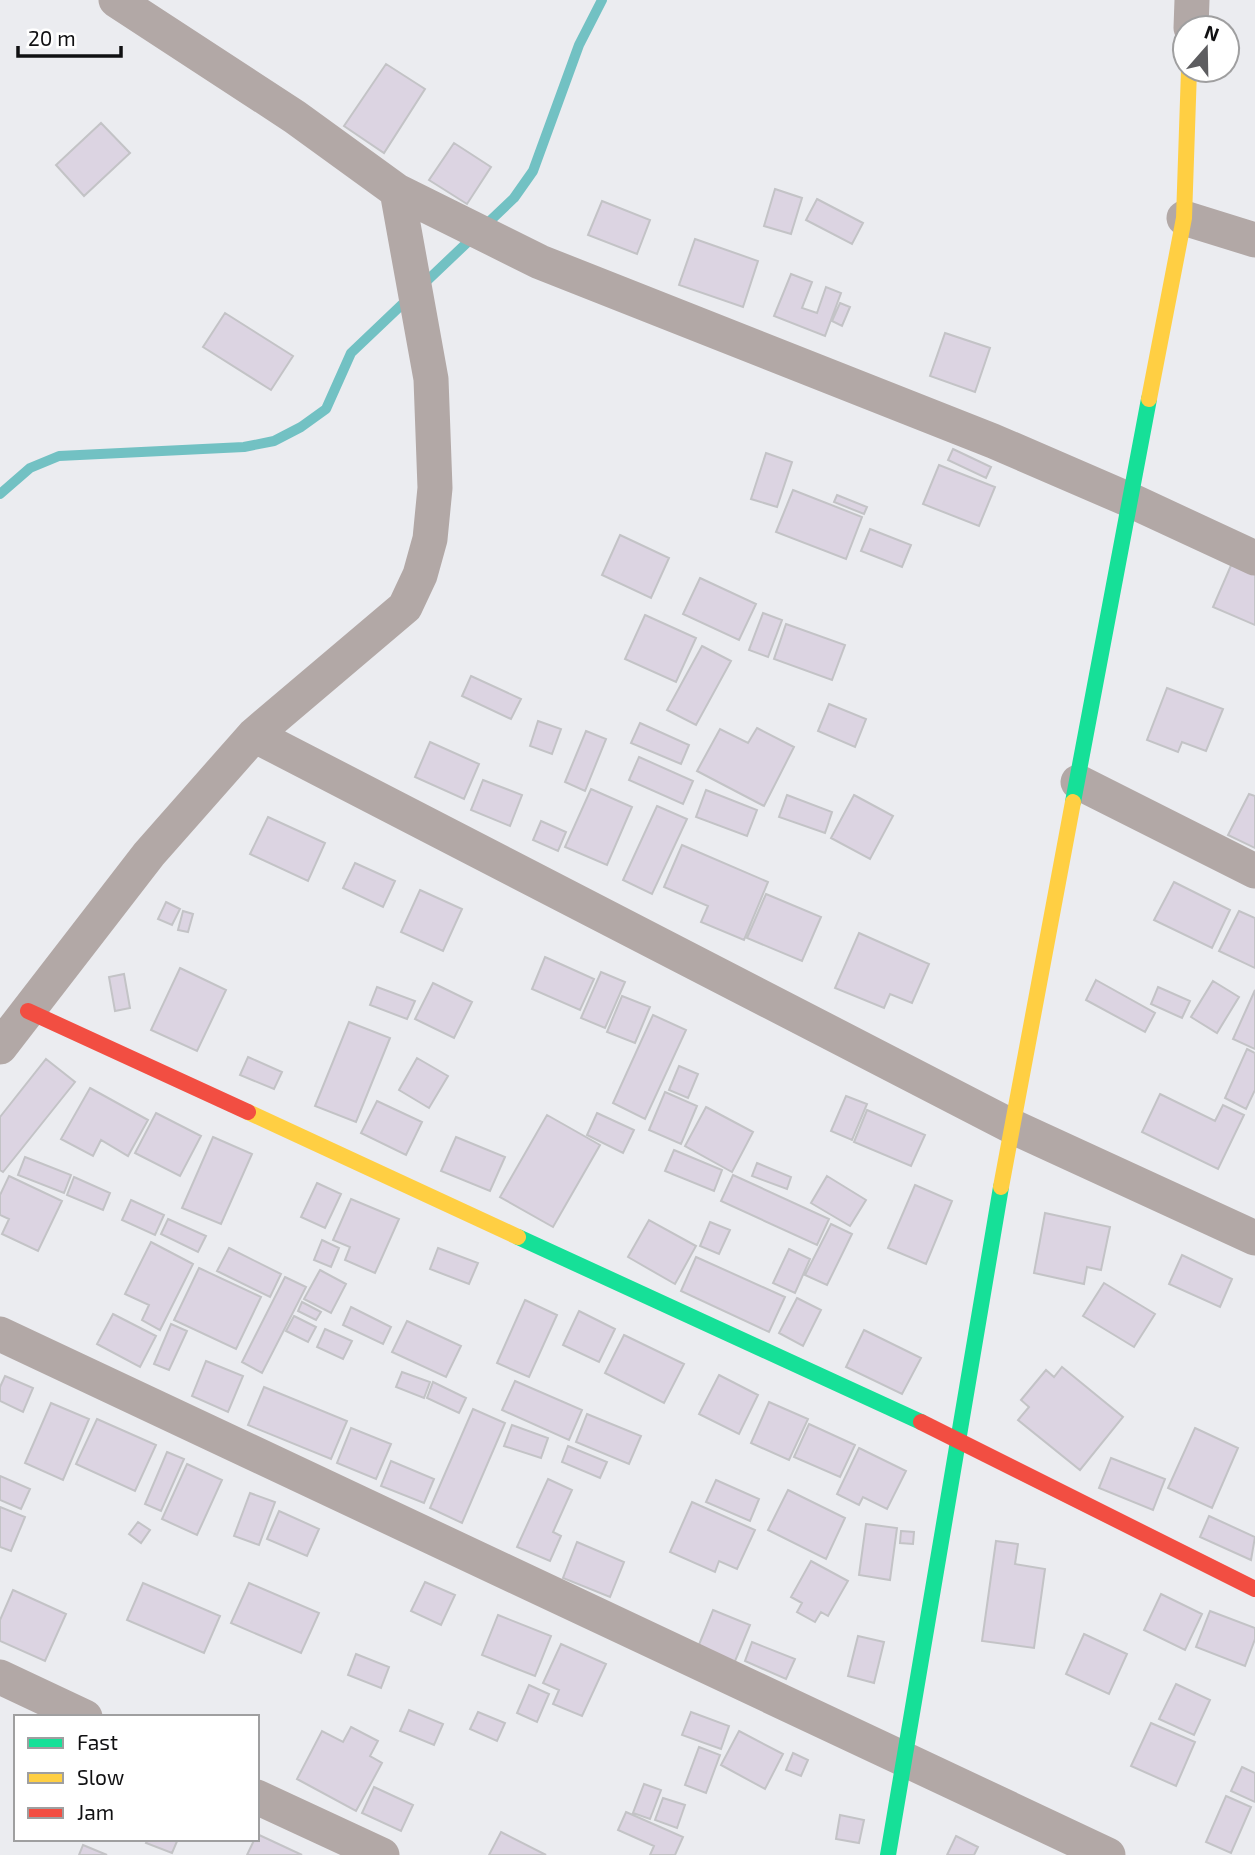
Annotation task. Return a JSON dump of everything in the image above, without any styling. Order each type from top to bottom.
[{"type":"street","points":[[116,0],[295,117],[397,191],[540,262],[786,357],[1132,500],[1255,558]]},
{"type":"street","points":[[888,1855],[1011,1126],[1079,782],[1184,218],[1189,84]]},
{"type":"street","points":[[0,1046],[149,854],[254,735],[405,607],[420,575],[430,539],[435,488],[431,379],[397,191]]},
{"type":"street","points":[[1184,218],[1255,240]]},
{"type":"street","points":[[254,735],[1011,1126],[1255,1238]]},
{"type":"street","points":[[1079,782],[1255,871]]},
{"type":"street","points":[[27,1011],[958,1439],[1255,1589]]},
{"type":"street","points":[[0,1334],[1108,1855]]},
{"type":"street","points":[[0,1677],[81,1715]]},
{"type":"street","points":[[259,1798],[382,1855]]},
{"type":"building","points":[[386,64],[425,89],[384,153],[344,126]]},
{"type":"building","points":[[101,123],[130,153],[84,196],[56,165]]},
{"type":"building","points":[[454,143],[491,167],[467,204],[429,180]]},
{"type":"building","points":[[775,189],[802,198],[791,234],[764,226]]},
{"type":"building","points":[[817,199],[863,223],[852,244],[806,220]]},
{"type":"building","points":[[602,201],[650,220],[637,254],[588,235]]},
{"type":"building","points":[[695,239],[758,261],[743,307],[679,285]]},
{"type":"building","points":[[791,274],[812,282],[802,308],[817,313],[826,287],[841,293],[825,336],[774,316]]},
{"type":"building","points":[[840,303],[850,307],[842,326],[832,321]]},
{"type":"building","points":[[225,313],[293,356],[271,390],[203,347]]},
{"type":"building","points":[[945,333],[990,348],[975,392],[930,376]]},
{"type":"building","points":[[953,449],[991,467],[986,478],[948,460]]},
{"type":"building","points":[[766,453],[792,462],[777,507],[751,499]]},
{"type":"building","points":[[939,465],[995,487],[979,526],[923,504]]},
{"type":"building","points":[[793,490],[862,517],[846,559],[776,532]]},
{"type":"building","points":[[837,495],[867,507],[864,514],[834,502]]},
{"type":"building","points":[[870,529],[911,545],[902,567],[861,551]]},
{"type":"building","points":[[620,535],[669,558],[651,598],[602,575]]},
{"type":"building","points":[[1232,563],[1255,573],[1255,625],[1213,607]]},
{"type":"building","points":[[700,578],[756,604],[739,640],[683,614]]},
{"type":"building","points":[[763,613],[782,620],[768,657],[749,650]]},
{"type":"building","points":[[645,615],[696,638],[676,682],[625,659]]},
{"type":"building","points":[[786,624],[845,645],[832,680],[774,659]]},
{"type":"building","points":[[702,646],[731,661],[696,725],[667,710]]},
{"type":"building","points":[[471,676],[521,699],[511,719],[462,696]]},
{"type":"building","points":[[1167,688],[1223,709],[1206,751],[1182,742],[1178,752],[1147,740]]},
{"type":"building","points":[[829,704],[866,719],[855,747],[818,731]]},
{"type":"building","points":[[538,721],[561,729],[552,754],[530,746]]},
{"type":"building","points":[[640,723],[689,745],[681,764],[631,743]]},
{"type":"building","points":[[757,728],[794,747],[764,806],[697,771],[720,729],[748,743]]},
{"type":"building","points":[[586,731],[606,739],[585,791],[565,782]]},
{"type":"building","points":[[430,742],[479,764],[464,799],[415,777]]},
{"type":"building","points":[[639,757],[693,781],[683,804],[629,780]]},
{"type":"building","points":[[483,780],[522,795],[510,826],[471,810]]},
{"type":"building","points":[[591,789],[632,807],[607,865],[565,847]]},
{"type":"building","points":[[706,790],[757,810],[747,836],[696,817]]},
{"type":"building","points":[[1249,794],[1255,796],[1255,848],[1228,835]]},
{"type":"building","points":[[787,795],[832,812],[825,833],[779,817]]},
{"type":"building","points":[[854,795],[893,816],[870,859],[831,838]]},
{"type":"building","points":[[657,806],[687,819],[652,894],[623,880]]},
{"type":"building","points":[[268,817],[325,843],[308,881],[250,854]]},
{"type":"building","points":[[541,821],[566,832],[558,851],[533,840]]},
{"type":"building","points":[[682,845],[768,882],[744,940],[701,922],[708,906],[664,887]]},
{"type":"building","points":[[355,863],[395,881],[383,907],[343,888]]},
{"type":"building","points":[[1174,882],[1230,910],[1212,948],[1154,920]]},
{"type":"building","points":[[420,890],[462,909],[443,951],[401,932]]},
{"type":"building","points":[[766,894],[821,917],[802,961],[747,938]]},
{"type":"building","points":[[166,902],[180,909],[172,925],[158,919]]},
{"type":"building","points":[[183,911],[193,914],[188,932],[178,930]]},
{"type":"building","points":[[1239,911],[1255,918],[1255,968],[1219,951]]},
{"type":"building","points":[[859,933],[929,964],[912,1003],[890,994],[884,1008],[835,988]]},
{"type":"building","points":[[545,957],[594,979],[580,1010],[532,989]]},
{"type":"building","points":[[180,968],[226,990],[197,1051],[151,1030]]},
{"type":"building","points":[[601,972],[625,982],[605,1028],[581,1018]]},
{"type":"building","points":[[124,974],[130,1008],[115,1011],[109,977]]},
{"type":"building","points":[[1096,980],[1155,1013],[1145,1032],[1086,1000]]},
{"type":"building","points":[[1213,981],[1239,997],[1217,1033],[1191,1017]]},
{"type":"building","points":[[433,983],[472,1002],[454,1038],[415,1019]]},
{"type":"building","points":[[377,987],[415,1001],[407,1019],[370,1005]]},
{"type":"building","points":[[1158,987],[1190,1001],[1182,1018],[1151,1004]]},
{"type":"building","points":[[1255,990],[1255,1049],[1233,1039]]},
{"type":"building","points":[[622,996],[650,1007],[635,1043],[607,1032]]},
{"type":"building","points":[[653,1015],[686,1030],[645,1119],[613,1103]]},
{"type":"building","points":[[349,1022],[390,1038],[356,1122],[315,1106]]},
{"type":"building","points":[[1247,1049],[1255,1053],[1255,1090],[1246,1109],[1225,1098]]},
{"type":"building","points":[[248,1057],[282,1072],[274,1089],[240,1075]]},
{"type":"building","points":[[417,1058],[448,1076],[429,1108],[399,1090]]},
{"type":"building","points":[[46,1059],[75,1082],[3,1172],[0,1170],[0,1117]]},
{"type":"building","points":[[679,1066],[698,1074],[688,1098],[669,1090]]},
{"type":"building","points":[[90,1088],[148,1120],[128,1156],[101,1140],[93,1156],[61,1139]]},
{"type":"building","points":[[665,1092],[697,1106],[681,1144],[649,1130]]},
{"type":"building","points":[[1160,1094],[1215,1121],[1223,1105],[1244,1115],[1218,1169],[1142,1132]]},
{"type":"building","points":[[846,1096],[867,1104],[852,1140],[831,1131]]},
{"type":"building","points":[[377,1101],[422,1122],[406,1155],[361,1133]]},
{"type":"building","points":[[706,1107],[753,1132],[732,1172],[685,1146]]},
{"type":"building","points":[[867,1110],[925,1135],[911,1166],[854,1142]]},
{"type":"building","points":[[156,1113],[201,1136],[180,1176],[135,1153]]},
{"type":"building","points":[[597,1113],[634,1130],[623,1153],[587,1135]]},
{"type":"building","points":[[547,1115],[600,1145],[553,1227],[500,1197]]},
{"type":"building","points":[[213,1137],[252,1154],[221,1224],[182,1208]]},
{"type":"building","points":[[456,1137],[505,1157],[490,1191],[441,1171]]},
{"type":"building","points":[[674,1150],[722,1170],[714,1191],[665,1171]]},
{"type":"building","points":[[25,1157],[71,1175],[64,1193],[18,1175]]},
{"type":"building","points":[[757,1163],[791,1177],[787,1189],[752,1176]]},
{"type":"building","points":[[733,1175],[829,1219],[817,1245],[721,1201]]},
{"type":"building","points":[[9,1176],[62,1201],[38,1251],[2,1234],[9,1219],[0,1215],[0,1195]]},
{"type":"building","points":[[827,1176],[866,1200],[850,1226],[811,1203]]},
{"type":"building","points":[[74,1177],[110,1193],[103,1210],[67,1195]]},
{"type":"building","points":[[317,1183],[341,1194],[325,1228],[301,1217]]},
{"type":"building","points":[[915,1185],[952,1201],[926,1264],[888,1248]]},
{"type":"building","points":[[351,1199],[399,1219],[375,1273],[345,1260],[350,1247],[333,1240]]},
{"type":"building","points":[[131,1200],[164,1215],[155,1235],[122,1220]]},
{"type":"building","points":[[1045,1213],[1110,1227],[1101,1270],[1087,1267],[1084,1284],[1034,1273]]},
{"type":"building","points":[[168,1219],[206,1236],[198,1252],[161,1234]]},
{"type":"building","points":[[649,1220],[696,1246],[675,1284],[628,1257]]},
{"type":"building","points":[[710,1222],[730,1230],[719,1254],[700,1246]]},
{"type":"building","points":[[831,1224],[852,1234],[827,1285],[805,1275]]},
{"type":"building","points":[[322,1240],[339,1248],[331,1267],[314,1260]]},
{"type":"building","points":[[151,1242],[193,1264],[160,1330],[142,1320],[149,1305],[125,1294]]},
{"type":"building","points":[[229,1248],[281,1274],[270,1297],[217,1271]]},
{"type":"building","points":[[438,1248],[478,1263],[469,1284],[430,1269]]},
{"type":"building","points":[[789,1249],[810,1259],[795,1293],[773,1283]]},
{"type":"building","points":[[1182,1255],[1232,1279],[1220,1307],[1169,1284]]},
{"type":"building","points":[[696,1257],[785,1297],[769,1332],[681,1291]]},
{"type":"building","points":[[199,1268],[261,1297],[236,1349],[174,1320]]},
{"type":"building","points":[[320,1270],[346,1284],[331,1313],[304,1299]]},
{"type":"building","points":[[285,1277],[306,1287],[262,1373],[242,1362]]},
{"type":"building","points":[[1104,1283],[1155,1314],[1134,1347],[1083,1316]]},
{"type":"building","points":[[797,1298],[821,1310],[803,1346],[779,1333]]},
{"type":"building","points":[[525,1300],[557,1315],[529,1377],[497,1363]]},
{"type":"building","points":[[302,1302],[321,1312],[316,1320],[298,1311]]},
{"type":"building","points":[[351,1307],[391,1327],[383,1344],[343,1325]]},
{"type":"building","points":[[579,1311],[615,1329],[599,1362],[563,1345]]},
{"type":"building","points":[[113,1314],[156,1336],[140,1367],[97,1344]]},
{"type":"building","points":[[294,1316],[316,1327],[308,1342],[286,1331]]},
{"type":"building","points":[[407,1321],[461,1346],[446,1377],[392,1352]]},
{"type":"building","points":[[171,1324],[187,1331],[169,1370],[154,1364]]},
{"type":"building","points":[[325,1329],[352,1341],[343,1359],[317,1347]]},
{"type":"building","points":[[864,1330],[921,1358],[902,1394],[846,1367]]},
{"type":"building","points":[[624,1335],[684,1364],[664,1403],[605,1373]]},
{"type":"building","points":[[206,1361],[243,1376],[228,1412],[192,1396]]},
{"type":"building","points":[[1062,1367],[1123,1417],[1080,1470],[1018,1420],[1029,1407],[1021,1400],[1046,1370],[1054,1377]]},
{"type":"building","points":[[402,1372],[430,1382],[424,1398],[396,1387]]},
{"type":"building","points":[[719,1375],[758,1395],[739,1434],[699,1414]]},
{"type":"building","points":[[5,1376],[33,1388],[23,1412],[0,1401],[0,1387]]},
{"type":"building","points":[[515,1381],[582,1410],[569,1440],[502,1410]]},
{"type":"building","points":[[433,1382],[466,1398],[459,1413],[427,1398]]},
{"type":"building","points":[[264,1387],[347,1421],[331,1459],[248,1425]]},
{"type":"building","points":[[769,1402],[808,1419],[789,1460],[751,1443]]},
{"type":"building","points":[[51,1403],[89,1419],[63,1480],[25,1463]]},
{"type":"building","points":[[473,1409],[505,1423],[462,1523],[430,1508]]},
{"type":"building","points":[[587,1414],[641,1436],[629,1464],[576,1442]]},
{"type":"building","points":[[97,1419],[156,1445],[135,1491],[76,1464]]},
{"type":"building","points":[[809,1424],[855,1445],[840,1477],[794,1457]]},
{"type":"building","points":[[512,1425],[548,1438],[541,1458],[504,1446]]},
{"type":"building","points":[[351,1428],[391,1444],[376,1479],[337,1463]]},
{"type":"building","points":[[1195,1428],[1238,1448],[1212,1508],[1168,1488]]},
{"type":"building","points":[[568,1446],[607,1462],[600,1478],[562,1462]]},
{"type":"building","points":[[859,1448],[906,1471],[887,1509],[863,1497],[859,1505],[837,1494]]},
{"type":"building","points":[[167,1452],[184,1459],[161,1511],[145,1504]]},
{"type":"building","points":[[1111,1458],[1165,1479],[1153,1510],[1099,1488]]},
{"type":"building","points":[[391,1461],[434,1479],[424,1503],[381,1486]]},
{"type":"building","points":[[187,1464],[222,1480],[197,1535],[162,1519]]},
{"type":"building","points":[[0,1476],[30,1489],[21,1509],[0,1500]]},
{"type":"building","points":[[548,1479],[572,1490],[553,1532],[561,1536],[550,1561],[517,1547]]},
{"type":"building","points":[[716,1480],[759,1499],[750,1521],[706,1502]]},
{"type":"building","points":[[788,1490],[845,1518],[826,1559],[768,1530]]},
{"type":"building","points":[[250,1493],[275,1502],[259,1545],[234,1536]]},
{"type":"building","points":[[692,1502],[755,1530],[737,1569],[719,1561],[715,1572],[670,1552]]},
{"type":"building","points":[[0,1507],[25,1517],[11,1551],[0,1547]]},
{"type":"building","points":[[279,1511],[319,1529],[307,1556],[267,1539]]},
{"type":"building","points":[[1209,1516],[1255,1537],[1251,1560],[1200,1537]]},
{"type":"building","points":[[138,1522],[150,1530],[141,1543],[129,1534]]},
{"type":"building","points":[[866,1524],[897,1528],[890,1580],[859,1575]]},
{"type":"building","points":[[901,1531],[914,1532],[913,1544],[900,1543]]},
{"type":"building","points":[[996,1541],[1018,1544],[1015,1564],[1045,1569],[1034,1648],[982,1641]]},
{"type":"building","points":[[577,1542],[624,1562],[610,1597],[563,1578]]},
{"type":"building","points":[[811,1561],[848,1581],[828,1616],[821,1612],[815,1622],[797,1612],[802,1603],[791,1597]]},
{"type":"building","points":[[425,1582],[455,1595],[441,1625],[411,1611]]},
{"type":"building","points":[[143,1583],[220,1616],[204,1653],[127,1620]]},
{"type":"building","points":[[249,1583],[319,1613],[301,1653],[231,1623]]},
{"type":"building","points":[[13,1590],[66,1614],[45,1661],[0,1641],[0,1620]]},
{"type":"building","points":[[1161,1594],[1202,1614],[1185,1650],[1144,1630]]},
{"type":"building","points":[[713,1610],[750,1625],[733,1666],[696,1652]]},
{"type":"building","points":[[1210,1611],[1255,1628],[1255,1639],[1245,1666],[1196,1647]]},
{"type":"building","points":[[498,1615],[551,1636],[535,1676],[482,1655]]},
{"type":"building","points":[[1084,1634],[1127,1654],[1109,1694],[1066,1674]]},
{"type":"building","points":[[858,1636],[884,1642],[874,1683],[848,1676]]},
{"type":"building","points":[[752,1642],[795,1659],[786,1679],[745,1661]]},
{"type":"building","points":[[561,1644],[606,1664],[582,1716],[553,1704],[559,1690],[543,1683]]},
{"type":"building","points":[[356,1654],[389,1667],[381,1688],[348,1675]]},
{"type":"building","points":[[1176,1684],[1210,1700],[1194,1735],[1159,1719]]},
{"type":"building","points":[[529,1685],[549,1694],[537,1722],[517,1713]]},
{"type":"building","points":[[409,1710],[443,1724],[434,1745],[400,1731]]},
{"type":"building","points":[[478,1712],[505,1723],[497,1741],[470,1729]]},
{"type":"building","points":[[691,1712],[729,1726],[721,1749],[682,1735]]},
{"type":"building","points":[[1151,1723],[1195,1742],[1176,1786],[1131,1766]]},
{"type":"building","points":[[351,1727],[378,1741],[370,1756],[382,1763],[356,1811],[297,1779],[322,1731],[343,1742]]},
{"type":"building","points":[[739,1731],[783,1754],[765,1789],[721,1765]]},
{"type":"building","points":[[699,1747],[720,1755],[706,1793],[685,1785]]},
{"type":"building","points":[[793,1753],[808,1760],[801,1776],[786,1770]]},
{"type":"building","points":[[1242,1767],[1255,1773],[1255,1802],[1231,1791]]},
{"type":"building","points":[[644,1784],[661,1790],[650,1819],[633,1813]]},
{"type":"building","points":[[374,1787],[413,1805],[401,1831],[362,1813]]},
{"type":"building","points":[[1226,1796],[1251,1807],[1231,1853],[1206,1842]]},
{"type":"building","points":[[663,1798],[685,1805],[677,1828],[655,1820]]},
{"type":"building","points":[[626,1812],[683,1837],[675,1855],[650,1855],[654,1846],[618,1830]]},
{"type":"building","points":[[840,1815],[864,1820],[859,1843],[836,1839]]},
{"type":"building","points":[[501,1832],[546,1855],[489,1855]]},
{"type":"building","points":[[259,1835],[302,1855],[247,1855],[254,1841],[259,1841]]},
{"type":"building","points":[[956,1836],[978,1847],[974,1855],[947,1855]]},
{"type":"building","points":[[147,1841],[177,1841],[172,1853],[146,1843]]},
{"type":"building","points":[[83,1845],[107,1855],[79,1855]]},
{"type":"waterway","points":[[0,494],[30,468],[59,456],[244,447],[274,441],[301,427],[326,409],[351,353],[514,198],[533,171],[579,45],[602,0]]},
{"type":"traffic: fast","points":[[1073,802],[1149,399]]},
{"type":"traffic: fast","points":[[888,1855],[1001,1187]]},
{"type":"traffic: fast","points":[[518,1237],[921,1422]]},
{"type":"traffic: slow","points":[[1149,399],[1184,218],[1189,84]]},
{"type":"traffic: slow","points":[[1001,1187],[1073,802]]},
{"type":"traffic: slow","points":[[248,1112],[518,1237]]},
{"type":"traffic: jam","points":[[28,1011],[248,1112]]},
{"type":"traffic: jam","points":[[921,1422],[1255,1589]]}]
